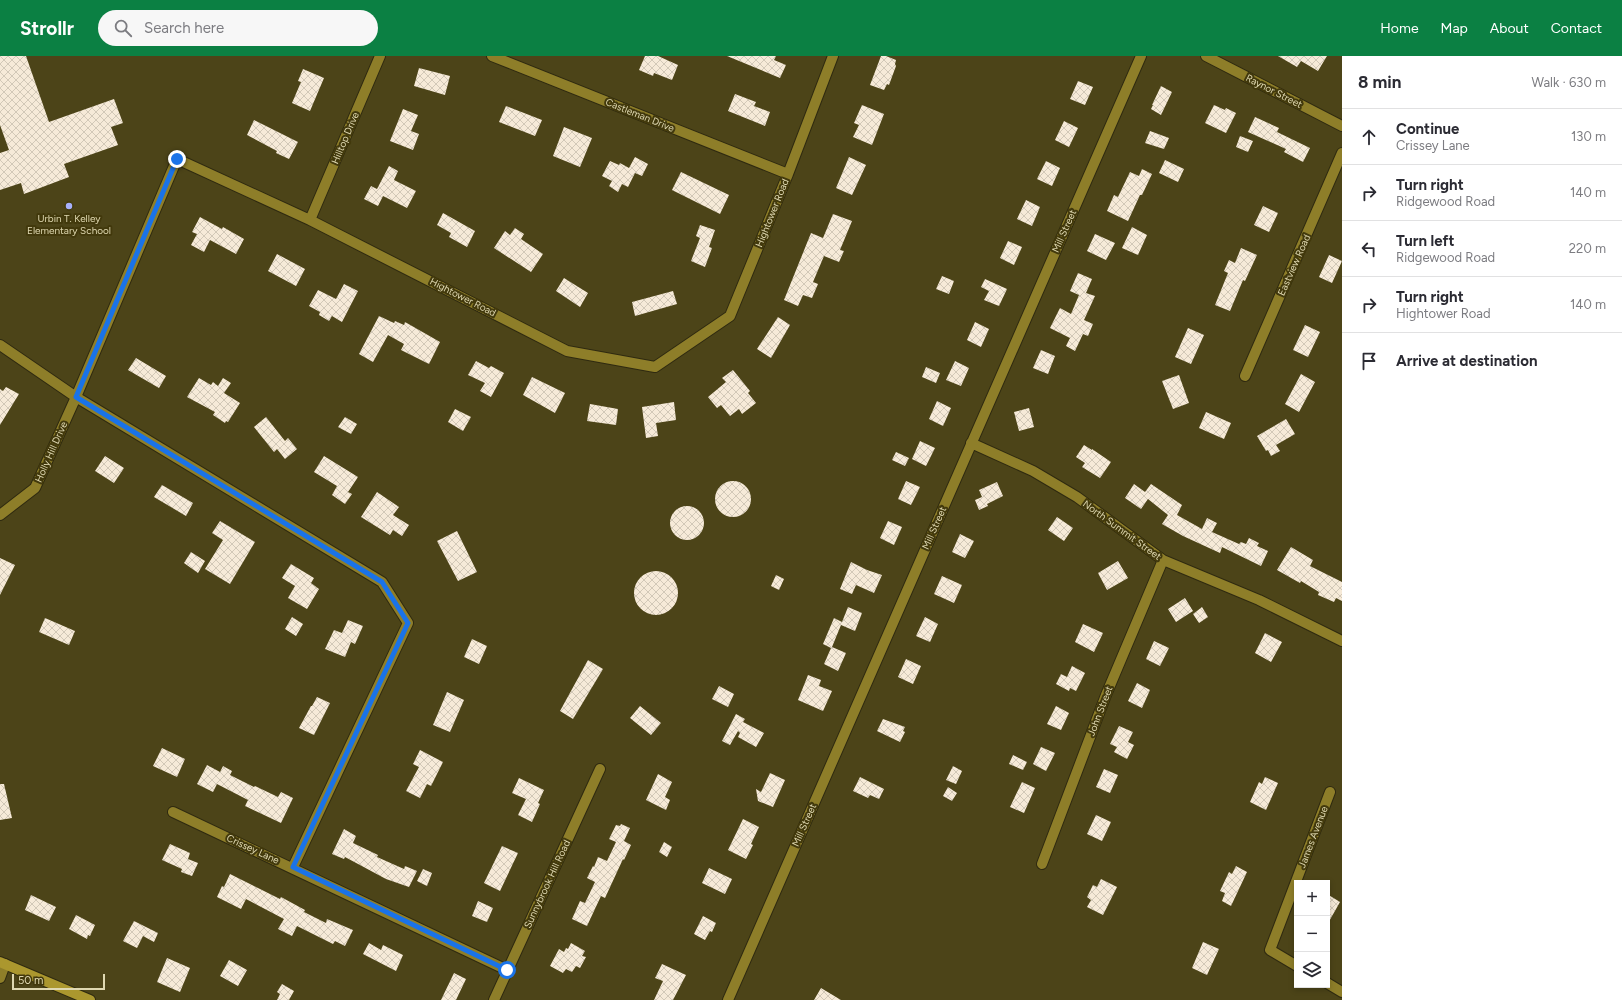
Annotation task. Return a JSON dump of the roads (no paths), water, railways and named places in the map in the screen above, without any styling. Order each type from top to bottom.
[{"type":"main road","points":[[2,963],[90,1000]]},
{"type":"street","name":"Hilltop Drive","points":[[310,220],[380,56]]},
{"type":"street","name":"Castleman Drive","points":[[492,56],[788,174]]},
{"type":"street","name":"Hightower Road","points":[[76,397],[177,159],[310,220],[567,351],[655,367],[730,316],[788,174],[833,56]]},
{"type":"street","name":"Mill Street","points":[[728,1000],[1141,56]]},
{"type":"street","name":"Raynor Street","points":[[1206,56],[1342,126]]},
{"type":"street","name":"Eastview Road","points":[[1245,376],[1342,154]]},
{"type":"street","points":[[0,345],[76,397],[382,582],[408,623],[293,867]]},
{"type":"street","name":"Holly Hill Drive","points":[[0,515],[35,488],[76,397]]},
{"type":"street","name":"North Summit Street","points":[[971,443],[1033,471],[1078,497],[1163,560],[1259,600],[1342,642]]},
{"type":"street","name":"John Street","points":[[1042,864],[1106,695],[1163,560]]},
{"type":"street","name":"Sunnybrook Hill Road","points":[[494,1000],[600,769]]},
{"type":"street","name":"James Avenue","points":[[1294,964],[1270,950],[1330,792]]},
{"type":"street","name":"Crissey Lane","points":[[173,812],[293,867],[507,970]]},
{"type":"street","points":[[0,978],[2,963]]},
{"type":"street","points":[[1330,985],[1342,992]]},
{"type":"place","name":"Urbin T. Kelley Elementary School","points":[[69,206]]}]
